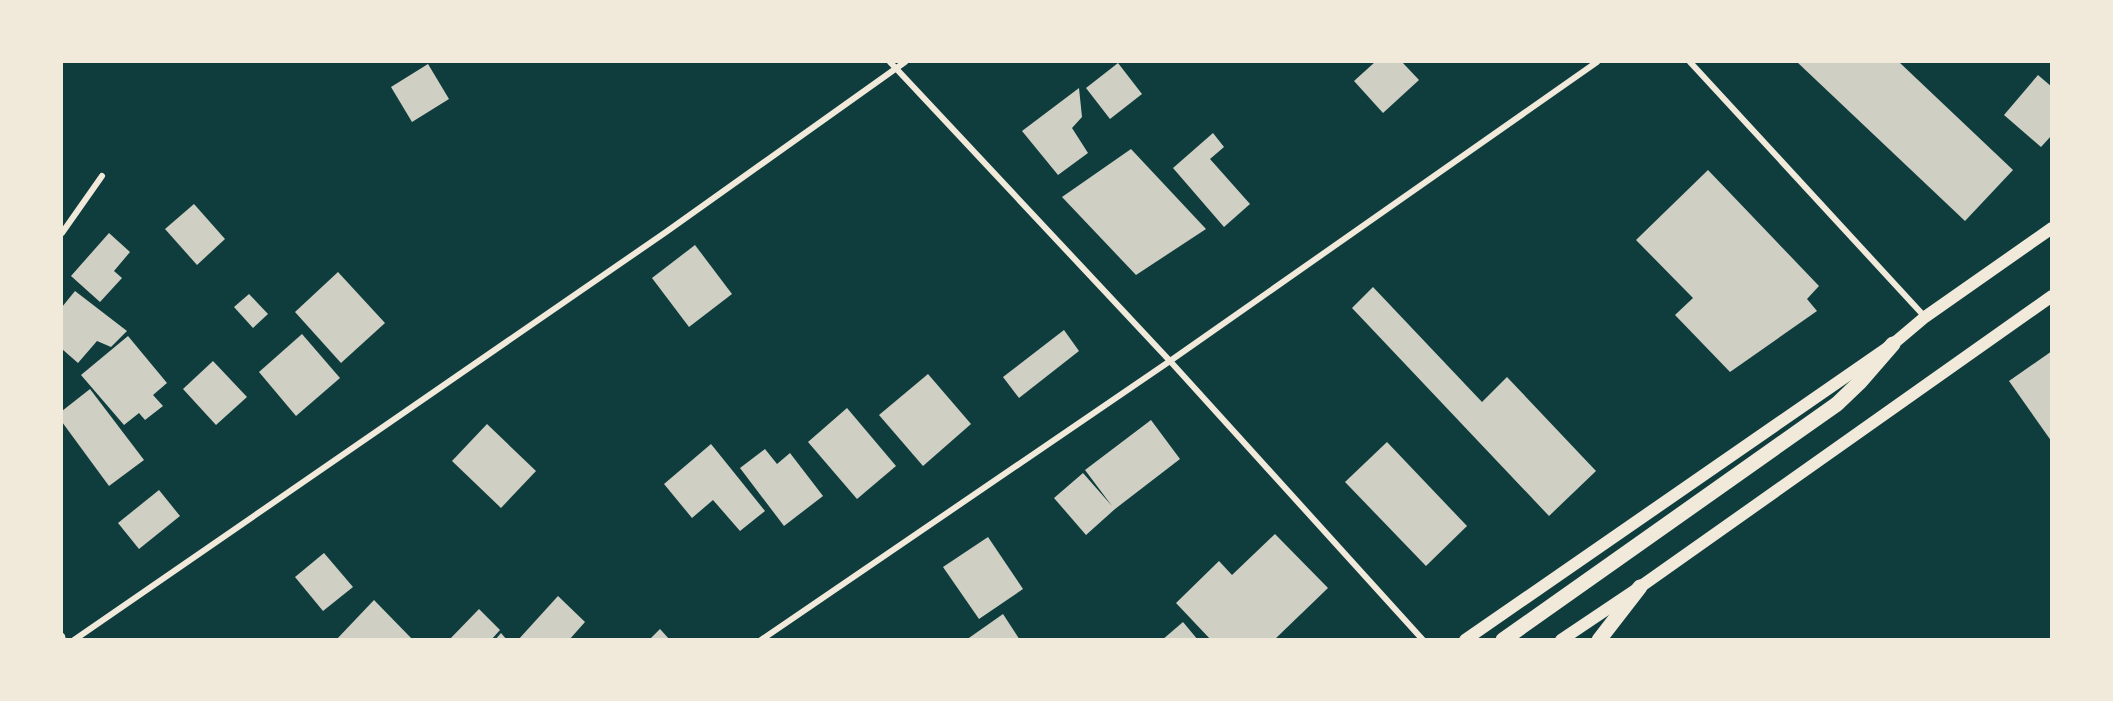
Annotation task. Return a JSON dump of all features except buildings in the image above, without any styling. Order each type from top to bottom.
[{"type":"main road","points":[[1465,639],[1893,344],[1925,317],[2052,228]]},
{"type":"main road","points":[[1561,639],[1640,588],[2052,296]]},
{"type":"main road","points":[[1503,639],[1837,404],[1860,382],[1893,344]]},
{"type":"main road","points":[[1599,639],[1640,588]]},
{"type":"street","points":[[890,62],[1170,361],[1423,639]]},
{"type":"street","points":[[74,639],[666,232],[905,62]]},
{"type":"street","points":[[761,639],[1170,361],[1597,62]]},
{"type":"street","points":[[1690,62],[1925,317]]},
{"type":"street","points":[[62,233],[102,176]]}]
